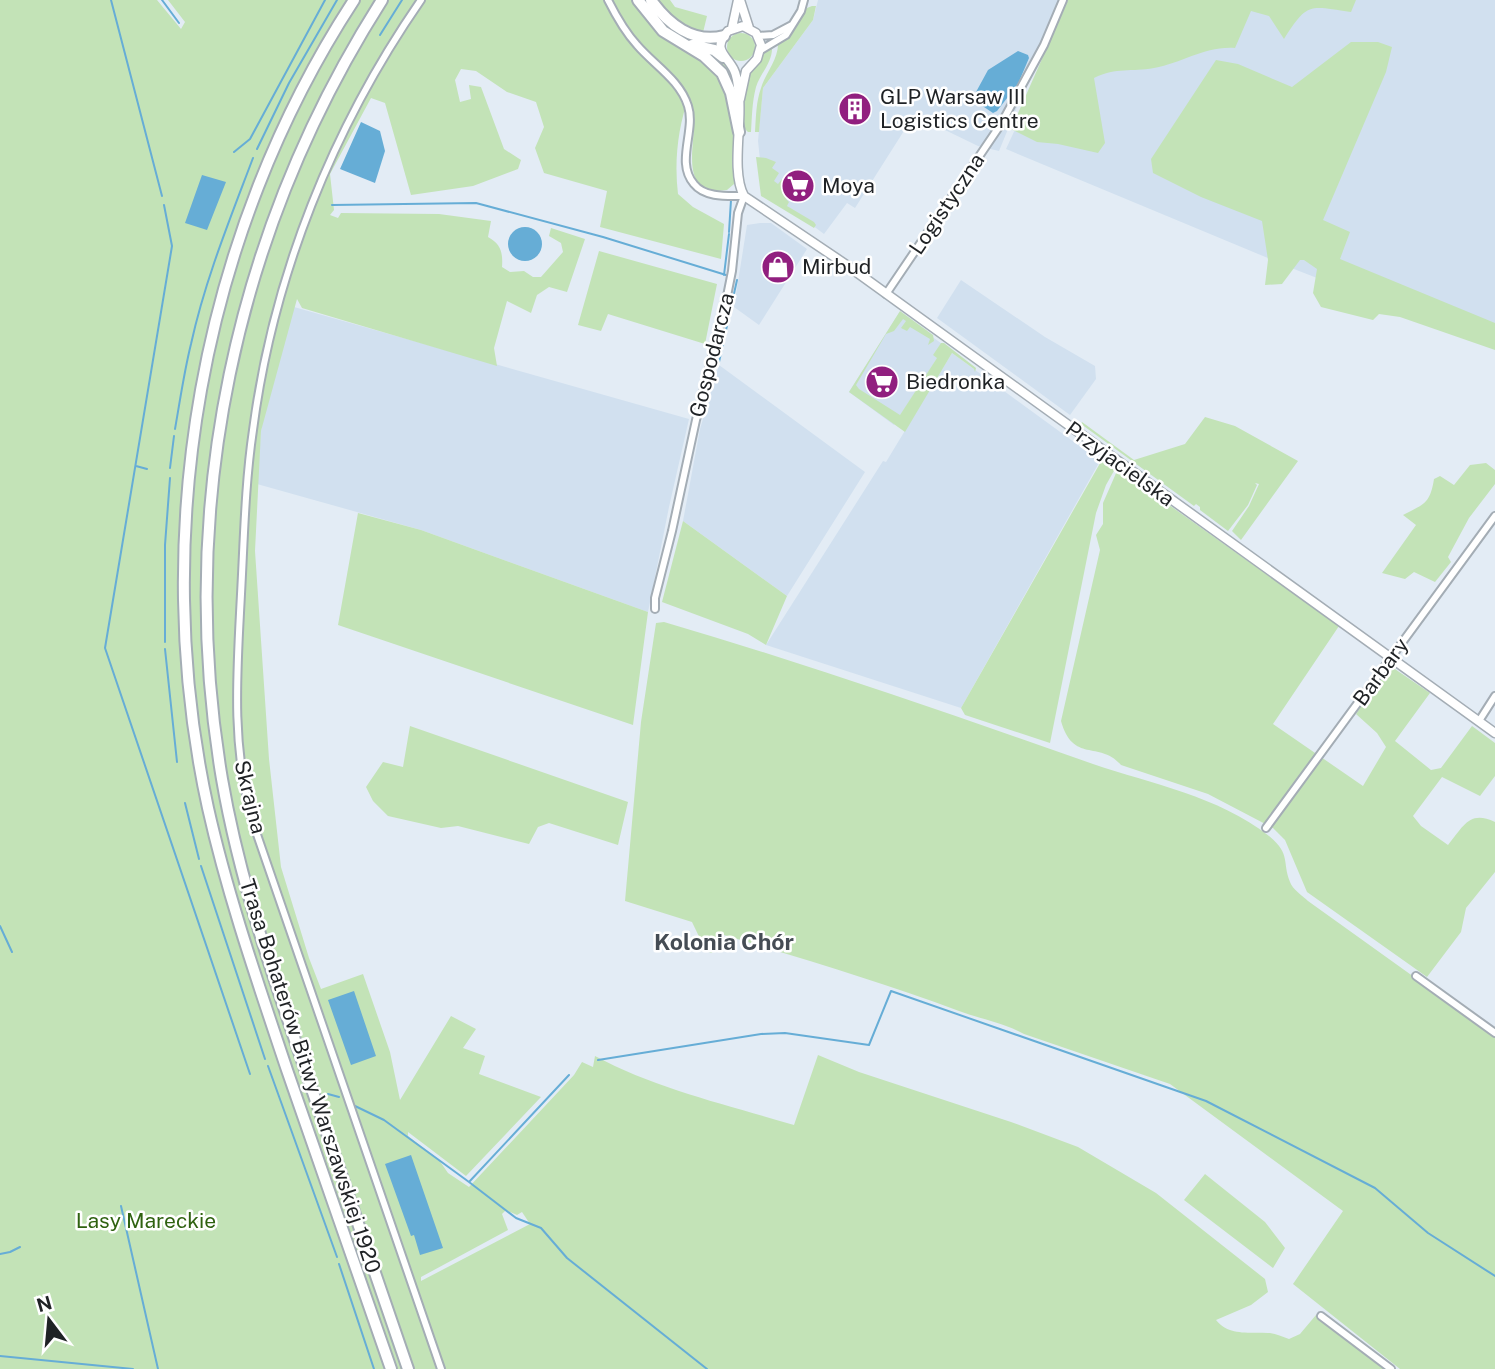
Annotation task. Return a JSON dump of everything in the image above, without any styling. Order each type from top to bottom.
[{"type":"highway","name":"Trasa Bohaterów Bitwy Warszawskiej 1920","points":[[354,0],[309,77],[263,176],[233,261],[203,380],[194,436],[184,545],[186,656],[200,766],[222,866],[249,957],[391,1369]]},
{"type":"highway","name":"Trasa Bohaterów Bitwy Warszawskiej 1920","points":[[382,0],[347,57],[298,155],[256,269],[226,387],[210,501],[206,567],[208,650],[220,762],[240,861],[259,932],[408,1369]]},
{"type":"highway","points":[[638,0],[663,31],[710,60],[722,72],[731,93],[739,132]]},
{"type":"highway","points":[[651,0],[669,21],[681,30],[707,38],[728,32]]},
{"type":"highway","points":[[685,44],[711,49],[727,61]]},
{"type":"street","name":"Skrajna","points":[[421,0],[369,83],[337,146],[312,205],[278,306],[252,432],[245,513],[236,712],[239,759],[252,820],[441,1369]]},
{"type":"street","points":[[608,0],[628,34],[677,85],[685,98],[690,110],[691,128],[686,164],[692,182],[707,193],[744,196]]},
{"type":"street","points":[[739,0],[748,28],[758,36],[761,50],[786,35],[804,0]]},
{"type":"street","name":"Gospodarcza","points":[[655,609],[654,598],[673,531],[696,420],[725,306],[738,213],[744,196],[740,181],[740,99],[737,77],[721,46],[739,0]]},
{"type":"street","name":"Logistyczna","points":[[886,294],[1001,124],[1044,45],[1063,0]]},
{"type":"street","points":[[758,36],[772,35],[792,25]]},
{"type":"street","points":[[728,32],[748,28]]},
{"type":"street","name":"Gospodarcza","points":[[740,99],[746,71],[761,50]]},
{"type":"street","points":[[727,61],[741,67],[750,65]]},
{"type":"street","name":"Przyjacielska","points":[[744,196],[886,294],[1495,733]]},
{"type":"street","name":"Barbary","points":[[1266,828],[1495,516]]},
{"type":"street","points":[[1479,721],[1495,696]]},
{"type":"street","points":[[1416,976],[1495,1033]]},
{"type":"street","points":[[1321,1316],[1391,1369]]},
{"type":"shaded area","points":[[818,0],[1061,0],[999,151],[978,146],[914,115],[855,208],[847,203],[824,234],[772,195],[760,160],[758,141],[763,88],[813,20]]},
{"type":"shaded area","points":[[1075,0],[1495,0],[1495,347],[1299,271],[1006,149]]},
{"type":"shaded area","points":[[771,223],[807,249],[759,325],[734,307],[747,225]]},
{"type":"shaded area","points":[[961,280],[1045,337],[1095,366],[1096,379],[1070,415],[937,318]]},
{"type":"shaded area","points":[[294,307],[689,419],[648,612],[421,530],[257,484],[261,431],[272,363]]},
{"type":"shaded area","points":[[899,313],[945,346],[894,425],[849,392]]},
{"type":"shaded area","points":[[952,353],[1100,461],[961,708],[766,645],[883,461],[886,462]]},
{"type":"shaded area","points":[[719,365],[865,472],[787,596],[683,521],[700,429]]},
{"type":"green space","name":"Lasy Mareckie","points":[[0,0],[157,0],[181,29],[185,22],[168,0],[670,0],[675,7],[707,16],[699,49],[722,60],[730,71],[734,86],[735,95],[722,79],[735,146],[734,184],[727,190],[712,190],[702,186],[696,179],[692,158],[694,113],[689,96],[682,120],[676,169],[678,194],[693,207],[724,224],[721,259],[600,227],[607,191],[544,173],[535,148],[544,127],[536,102],[507,92],[476,71],[461,69],[455,80],[460,102],[471,99],[469,85],[481,87],[504,149],[521,160],[518,169],[473,186],[411,195],[385,103],[371,98],[330,174],[334,210],[330,215],[338,218],[341,213],[439,214],[491,221],[488,237],[500,249],[502,267],[510,272],[524,271],[533,277],[541,277],[563,252],[561,243],[549,236],[551,228],[585,239],[567,292],[549,287],[537,295],[531,313],[507,301],[494,348],[497,366],[302,308],[297,299],[261,431],[255,551],[269,759],[281,867],[321,989],[363,974],[390,1052],[400,1100],[451,1016],[476,1029],[463,1048],[485,1056],[479,1074],[541,1097],[466,1176],[408,1132],[408,1136],[439,1160],[448,1173],[469,1187],[574,1075],[582,1062],[593,1067],[595,1056],[667,1087],[794,1125],[818,1055],[859,1072],[1078,1147],[1156,1193],[1265,1279],[1268,1292],[1251,1305],[1216,1320],[1221,1325],[1233,1331],[1271,1333],[1289,1339],[1300,1334],[1316,1315],[1385,1369],[0,1369]],"holes":[[[506,1210],[517,1215],[522,1212],[530,1224],[421,1281],[421,1277],[508,1230],[502,1214]]]},
{"type":"green space","points":[[1068,0],[1356,0],[1351,12],[1326,8],[1310,9],[1299,18],[1284,39],[1269,16],[1251,11],[1235,48],[1203,52],[1165,66],[1117,71],[1094,78],[1105,143],[1098,153],[1037,142],[1011,129]]},
{"type":"green space","points":[[816,6],[813,20],[763,88],[759,132],[755,132],[759,93],[772,65],[778,42],[793,29],[807,8]]},
{"type":"green space","points":[[741,33],[751,37],[755,47],[751,57],[741,61],[731,57],[727,47],[731,37]]},
{"type":"green space","points":[[1351,42],[1378,42],[1392,47],[1386,72],[1323,220],[1350,232],[1340,259],[1495,323],[1495,350],[1400,317],[1379,314],[1373,320],[1321,307],[1313,293],[1317,269],[1304,260],[1300,260],[1282,284],[1265,285],[1268,260],[1262,221],[1201,197],[1153,173],[1151,159],[1216,60],[1238,64],[1292,87]]},
{"type":"green space","points":[[772,46],[769,62],[756,87],[751,132],[748,132],[743,127],[748,73],[759,62],[765,50]]},
{"type":"green space","points":[[756,157],[776,162],[772,168],[779,173],[774,181],[778,184],[782,179],[787,185],[785,188],[795,195],[793,198],[788,195],[787,206],[814,222],[814,228],[761,196]]},
{"type":"green space","points":[[599,251],[717,284],[705,344],[608,314],[601,331],[578,325]]},
{"type":"green space","points":[[900,311],[933,335],[934,341],[928,345],[930,339],[910,327],[907,331],[901,328],[906,321],[903,319],[894,331],[886,334],[856,385],[859,389],[900,415],[937,358],[933,355],[941,343],[976,368],[975,372],[952,353],[905,432],[849,392]]},
{"type":"green space","points":[[1205,417],[1235,426],[1298,461],[1241,540],[1232,531],[1249,506],[1259,484],[1255,483],[1257,485],[1248,505],[1228,531],[1196,504],[1194,506],[1081,424],[1082,422],[1134,460],[1185,444]]},
{"type":"green space","points":[[1103,458],[1115,469],[1096,513],[1050,743],[965,715],[961,708]]},
{"type":"green space","points":[[1486,463],[1495,470],[1495,484],[1469,518],[1448,557],[1451,562],[1435,582],[1414,572],[1405,579],[1382,573],[1416,525],[1403,515],[1425,502],[1434,479],[1440,476],[1454,485],[1470,465]]},
{"type":"green space","points":[[1120,470],[1339,626],[1273,724],[1363,786],[1386,747],[1377,733],[1356,714],[1389,665],[1430,693],[1395,741],[1431,770],[1441,768],[1472,726],[1495,743],[1495,776],[1480,796],[1442,777],[1413,816],[1421,826],[1448,845],[1463,826],[1473,819],[1495,822],[1495,872],[1466,908],[1461,932],[1427,977],[1307,892],[1285,840],[1273,828],[1208,794],[1121,765],[1104,754],[1080,747],[1066,734],[1061,721],[1100,550],[1096,535],[1103,524],[1103,503],[1117,471]]},
{"type":"green space","points":[[358,513],[421,530],[648,612],[633,725],[338,625]]},
{"type":"green space","points":[[683,521],[787,596],[766,645],[748,634],[662,602]]},
{"type":"green space","points":[[664,622],[772,655],[1093,764],[1184,792],[1228,811],[1249,822],[1276,842],[1283,853],[1291,885],[1308,901],[1495,1035],[1495,1369],[1400,1369],[1293,1284],[1343,1211],[1170,1084],[901,990],[724,935],[714,945],[712,953],[706,951],[692,922],[625,901],[641,722],[656,623]]},
{"type":"green space","points":[[410,726],[628,802],[618,845],[549,823],[538,827],[529,844],[458,826],[441,828],[388,816],[373,801],[366,787],[383,762],[403,767]]},
{"type":"green space","points":[[1205,1174],[1265,1222],[1285,1248],[1273,1268],[1184,1200]]},
{"type":"water","points":[[1018,51],[1029,58],[1018,84],[993,113],[981,105],[976,92],[988,70]]},
{"type":"water","points":[[361,122],[380,131],[385,151],[375,183],[340,169]]},
{"type":"water","points":[[202,175],[226,182],[207,230],[185,223]]},
{"type":"water","points":[[525,227],[537,232],[542,244],[537,256],[525,261],[513,256],[508,244],[513,232]]},
{"type":"water","points":[[354,991],[376,1056],[351,1065],[328,1000]]},
{"type":"water","points":[[411,1155],[443,1248],[420,1255],[385,1164]]},
{"type":"waterway","points":[[111,0],[162,196]]},
{"type":"waterway","points":[[162,0],[179,23]]},
{"type":"waterway","points":[[234,152],[250,139],[325,0]]},
{"type":"waterway","points":[[257,149],[289,83],[337,0]]},
{"type":"waterway","points":[[380,35],[402,0]]},
{"type":"waterway","points":[[175,429],[203,297],[253,158]]},
{"type":"waterway","points":[[729,232],[731,200]]},
{"type":"waterway","points":[[332,205],[476,203],[603,237],[726,275]]},
{"type":"waterway","points":[[164,205],[172,246],[105,648],[250,1074]]},
{"type":"waterway","points":[[724,275],[729,234]]},
{"type":"waterway","points":[[719,362],[737,280]]},
{"type":"waterway","points":[[170,468],[174,436]]},
{"type":"waterway","points":[[136,466],[147,469]]},
{"type":"waterway","points":[[165,642],[165,545],[170,478]]},
{"type":"waterway","points":[[165,649],[177,762]]},
{"type":"waterway","points":[[185,803],[199,859]]},
{"type":"waterway","points":[[201,866],[265,1059]]},
{"type":"waterway","points":[[0,926],[12,952]]},
{"type":"waterway","points":[[598,1060],[761,1034],[785,1033],[869,1045],[891,991],[1206,1101],[1375,1188],[1428,1233],[1495,1276]]},
{"type":"waterway","points":[[268,1066],[337,1257]]},
{"type":"waterway","points":[[355,1106],[384,1120],[469,1182],[569,1075]]},
{"type":"waterway","points":[[328,1094],[339,1097]]},
{"type":"waterway","points":[[469,1182],[516,1218],[541,1228],[567,1258],[707,1369]]},
{"type":"waterway","points":[[121,1206],[158,1369]]},
{"type":"waterway","points":[[0,1254],[20,1247]]},
{"type":"waterway","points":[[339,1264],[374,1369]]},
{"type":"waterway","points":[[0,1356],[133,1369]]},
{"type":"place","name":"GLP Warsaw III Logistics Centre","points":[[855,109]]},
{"type":"place","name":"Moya","points":[[798,186]]},
{"type":"place","name":"Mirbud","points":[[778,267]]},
{"type":"place","name":"Biedronka","points":[[882,382]]},
{"type":"district","name":"Kolonia Chór","points":[[724,942]]}]
